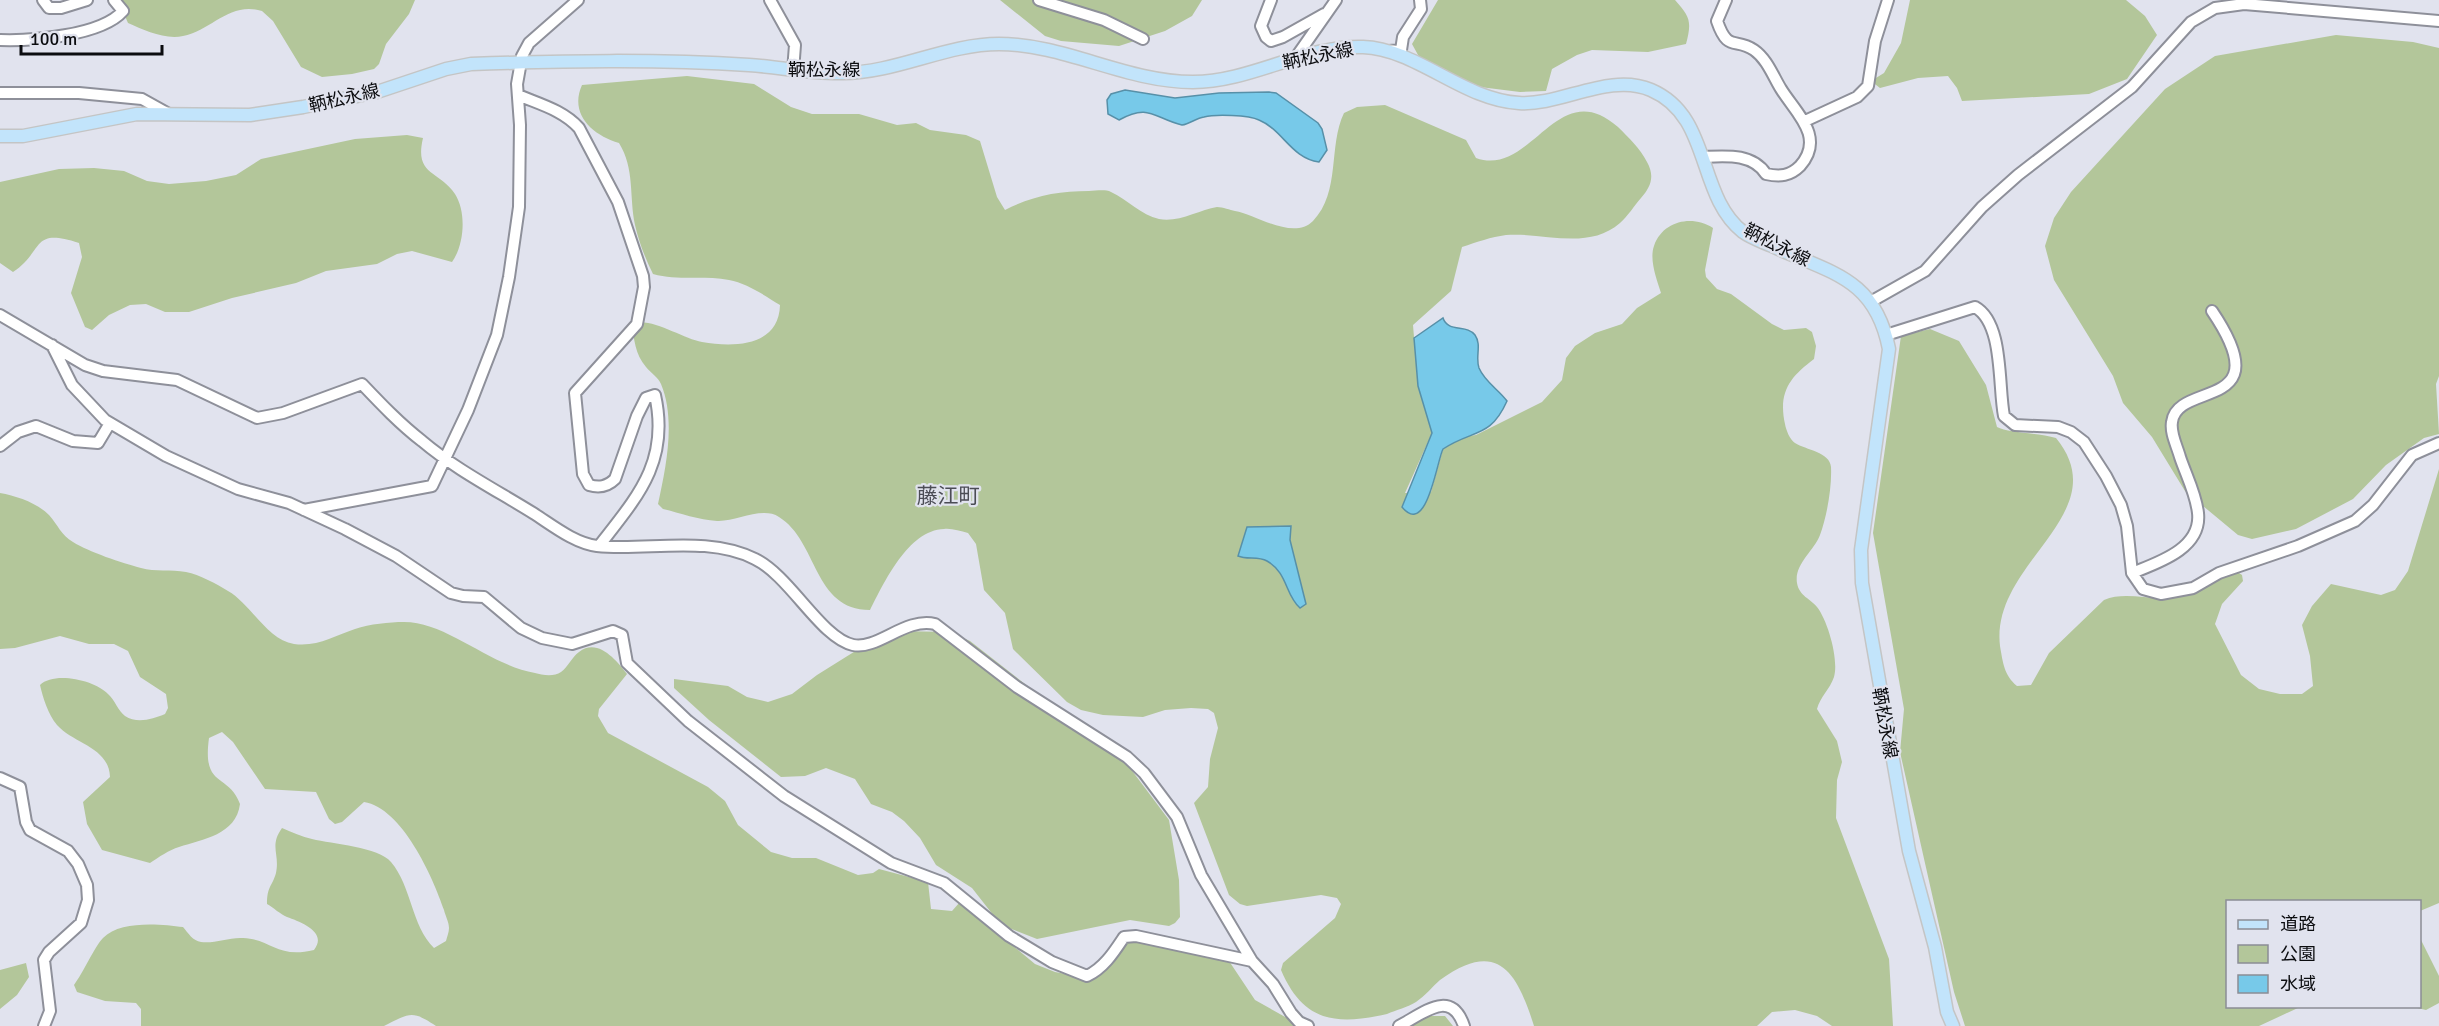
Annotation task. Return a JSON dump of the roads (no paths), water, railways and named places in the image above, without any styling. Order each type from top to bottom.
[{"type":"main road","name":"鞆松永線","points":[[0,136],[23,136],[137,114],[250,115],[272,112],[377,92],[446,69],[471,64],[520,62],[751,65],[794,71],[848,74],[954,50],[995,44],[1033,46],[1145,76],[1193,82],[1246,75],[1339,48],[1365,47],[1388,51],[1488,97],[1520,104],[1616,86],[1650,89],[1681,110],[1723,208],[1744,232],[1844,277],[1872,301],[1882,320],[1889,349],[1861,550],[1862,583],[1909,851],[1935,946],[1947,1012],[1953,1026]]},
{"type":"street","points":[[43,0],[49,8],[61,8],[87,0]]},
{"type":"street","points":[[0,40],[54,39],[97,26],[117,18],[123,12],[114,0]]},
{"type":"street","points":[[304,510],[432,486],[468,410],[497,335],[509,277],[519,207],[520,62],[529,43],[578,0]]},
{"type":"street","points":[[770,0],[795,45],[794,71]]},
{"type":"street","points":[[1039,0],[1104,20],[1143,39]]},
{"type":"street","points":[[1271,0],[1261,26],[1266,37],[1271,40],[1284,37],[1324,14]]},
{"type":"street","points":[[1294,60],[1324,14],[1336,0]]},
{"type":"street","points":[[1388,51],[1401,50],[1403,37],[1421,9],[1420,0]]},
{"type":"street","points":[[1703,157],[1750,159],[1759,164],[1766,174],[1778,177],[1792,173],[1802,163],[1810,147],[1805,121],[1759,55],[1755,50],[1727,40],[1721,35],[1717,21],[1726,0]]},
{"type":"street","points":[[1805,121],[1857,97],[1868,86],[1875,41],[1888,0]]},
{"type":"street","points":[[1872,301],[1925,271],[1982,207],[2018,175],[2132,87],[2191,22],[2215,8],[2244,4],[2439,21]]},
{"type":"street","points":[[0,93],[79,93],[142,99],[169,114]]},
{"type":"street","points":[[518,94],[559,112],[579,128],[618,202],[643,276],[644,287],[637,324],[575,393],[583,474],[589,485],[596,487],[609,485],[615,479],[637,416],[646,398],[655,395],[660,419],[656,456],[648,477],[599,546]]},
{"type":"street","points":[[1886,335],[1975,308],[1987,316],[1996,340],[2004,416],[2015,425],[2064,430],[2084,442],[2106,476],[2121,506],[2127,526],[2132,573],[2143,589],[2161,594],[2193,588],[2240,564],[2298,546],[2355,521],[2373,505],[2412,455],[2439,443]]},
{"type":"street","points":[[2132,573],[2167,560],[2183,547],[2194,533],[2199,516],[2173,436],[2172,422],[2176,411],[2183,406],[2225,388],[2235,369],[2229,342],[2212,312]]},
{"type":"street","points":[[0,315],[85,365],[103,370],[177,380],[258,418],[283,413],[362,384],[422,442],[585,544],[699,547],[744,554],[774,571],[831,632],[855,646],[869,643],[904,627],[926,622],[935,624],[1017,687],[1127,757],[1144,772],[1177,817],[1201,875],[1252,961],[1273,984],[1291,1013],[1299,1022],[1308,1026]]},
{"type":"street","points":[[52,345],[72,385],[110,423],[166,456],[238,489],[304,510],[396,556],[451,593],[484,597],[521,628],[542,638],[572,644],[613,631],[619,632],[622,635],[627,663],[688,721],[784,796],[891,863],[950,887],[1009,936],[1052,962],[1087,976],[1096,972],[1110,958],[1124,937],[1136,936],[1252,961]]},
{"type":"street","points":[[0,446],[18,432],[36,426],[73,441],[98,443],[110,423]]},
{"type":"street","points":[[0,778],[20,787],[26,822],[30,830],[68,851],[78,864],[87,885],[88,900],[81,923],[49,952],[44,960],[50,1011],[44,1026]]},
{"type":"street","points":[[1399,1026],[1442,1005],[1452,1005],[1459,1012],[1464,1026]]},
{"type":"water","points":[[1125,90],[1175,98],[1219,93],[1276,93],[1318,123],[1322,129],[1327,150],[1319,162],[1309,159],[1294,150],[1275,130],[1259,120],[1248,117],[1209,116],[1182,125],[1145,112],[1129,115],[1119,120],[1108,114],[1107,100],[1111,94]]},
{"type":"water","points":[[1443,318],[1445,323],[1475,335],[1478,343],[1479,368],[1507,401],[1501,413],[1487,428],[1443,449],[1430,494],[1418,513],[1411,514],[1402,507],[1432,433],[1418,386],[1414,338]]},
{"type":"water","points":[[1291,526],[1290,540],[1306,604],[1300,608],[1291,597],[1283,578],[1274,566],[1264,560],[1238,556],[1247,527]]},
{"type":"district","name":"藤江町","points":[[948,496]]}]
